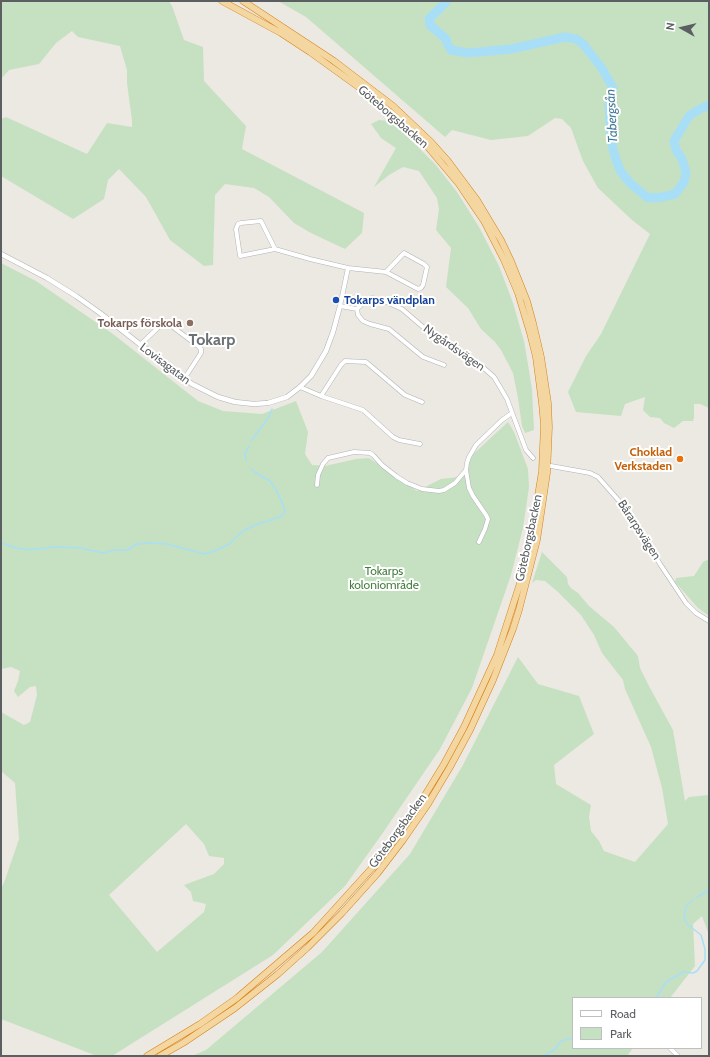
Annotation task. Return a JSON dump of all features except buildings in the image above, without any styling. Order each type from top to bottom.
[{"type":"highway","name":"Göteborgsbacken","points":[[147,1056],[200,1024],[237,998],[313,933],[371,869],[398,836],[444,764],[464,727],[497,655],[521,580],[531,539],[542,471],[544,425],[537,365],[530,333],[518,293],[509,271],[484,221],[472,202],[427,146],[409,128],[371,96],[310,52],[222,1]]},
{"type":"highway","name":"Göteborgsbacken","points":[[160,1056],[189,1039],[235,1008],[278,974],[307,948],[342,913],[377,874],[428,804],[470,730],[493,680],[510,636],[519,610],[537,540],[547,473],[549,426],[548,403],[541,357],[527,301],[511,261],[490,220],[448,161],[431,142],[393,106],[334,61],[243,1]]},
{"type":"street","points":[[275,249],[261,221],[238,224],[236,229],[240,256],[275,249],[316,261],[348,268],[386,272],[418,289],[423,285],[427,267],[404,253],[386,272]]},
{"type":"street","name":"Lovisagatan","points":[[1,254],[47,278],[76,296],[184,379],[200,389],[218,397],[235,402],[254,404],[277,401],[287,397],[311,376],[326,351],[333,332],[348,268]]},
{"type":"street","name":"Nygårdsvägen","points":[[444,365],[422,357],[389,329],[370,324],[363,320],[358,315],[357,309],[363,302],[372,298],[384,301],[402,309],[423,327],[478,363],[494,377],[507,399],[526,450],[533,458]]},
{"type":"street","points":[[340,306],[357,309]]},
{"type":"street","points":[[140,345],[165,321],[198,346],[201,349],[200,353],[184,379]]},
{"type":"street","points":[[321,396],[340,365],[345,361],[366,362],[405,395],[422,402]]},
{"type":"street","points":[[300,387],[321,396],[363,410],[393,437],[399,440],[420,444]]},
{"type":"street","points":[[479,542],[488,519],[471,492],[467,480],[466,470],[469,457],[476,445],[502,420],[512,413]]},
{"type":"street","points":[[317,485],[318,475],[323,464],[328,458],[354,452],[370,453],[392,473],[407,483],[422,489],[438,491],[444,490],[455,483],[466,470]]},
{"type":"street","name":"Bårarpsvägen","points":[[551,466],[590,473],[598,477],[614,493],[628,511],[686,603],[696,613],[709,621]]},
{"type":"green space","points":[[1,1],[169,1],[184,40],[203,47],[204,81],[246,126],[242,149],[364,213],[362,233],[345,249],[294,223],[269,197],[254,188],[225,184],[215,195],[213,265],[204,266],[170,240],[146,197],[119,169],[108,180],[104,199],[73,219],[1,176],[1,119],[6,117],[87,154],[107,123],[132,127],[132,120],[127,83],[127,70],[120,46],[78,37],[72,31],[56,43],[39,64],[9,70],[1,79]]},
{"type":"green space","points":[[278,1],[709,1],[709,408],[700,404],[694,404],[693,421],[683,421],[674,428],[664,423],[660,418],[650,417],[643,410],[645,397],[625,404],[621,416],[576,412],[568,392],[586,356],[601,334],[650,234],[632,220],[598,188],[583,161],[571,128],[562,119],[555,118],[528,136],[491,140],[452,130],[445,137],[306,17]]},
{"type":"green space","points":[[379,120],[389,121],[405,134],[435,164],[457,192],[479,227],[499,266],[513,303],[524,341],[532,389],[534,430],[525,433],[522,426],[513,373],[501,350],[481,329],[468,308],[446,287],[451,248],[436,230],[439,209],[437,198],[419,171],[403,167],[389,175],[374,187],[396,148],[381,138],[371,124]]},
{"type":"green space","name":"Tokarps koloniområde","points":[[1,263],[36,281],[113,334],[198,401],[223,411],[262,414],[296,401],[308,432],[305,454],[312,465],[325,466],[356,459],[369,458],[417,491],[441,479],[468,476],[469,458],[508,422],[514,432],[528,469],[529,487],[523,528],[511,575],[472,688],[440,749],[345,886],[273,955],[112,1056],[97,1056],[1,1019],[1,889],[19,839],[15,783],[1,771],[1,712],[24,725],[30,722],[37,695],[36,686],[30,687],[18,697],[14,691],[20,671],[11,667],[1,669]],"holes":[[[186,824],[204,844],[209,856],[224,858],[224,864],[214,874],[184,885],[191,892],[193,901],[206,904],[204,912],[157,952],[109,895]]]},
{"type":"green space","points":[[542,552],[567,577],[568,584],[571,588],[578,593],[589,606],[614,627],[638,656],[640,668],[673,730],[685,801],[689,797],[709,795],[709,935],[702,916],[693,924],[695,966],[671,997],[572,997],[572,1049],[632,1049],[627,1056],[192,1056],[206,1050],[322,952],[410,854],[463,765],[518,657],[538,684],[579,696],[594,734],[554,765],[556,784],[591,805],[589,817],[591,831],[599,841],[604,851],[635,862],[668,824],[662,788],[651,747],[625,689],[623,680],[602,653],[594,635],[581,615],[545,581],[536,580],[532,583]]},
{"type":"green space","points":[[709,559],[709,616],[698,608],[675,582],[676,578],[694,576],[703,562]]},
{"type":"waterway","name":"Tabergsån","points":[[447,1],[429,19],[430,25],[446,39],[451,50],[468,53],[511,49],[565,37],[576,39],[583,44],[601,67],[613,88],[609,105],[611,141],[621,172],[631,184],[648,198],[675,194],[684,182],[686,172],[682,159],[676,150],[674,141],[689,116],[709,105]]},
{"type":"waterway","points":[[251,441],[268,418],[272,409]]},
{"type":"waterway","points":[[246,460],[245,453],[249,446]]},
{"type":"waterway","points":[[1,543],[16,548],[29,550],[56,547],[81,548],[103,553],[113,550],[127,550],[137,544],[149,543],[167,544],[204,554],[229,544],[243,531],[255,525],[280,517],[285,512],[282,502],[270,481],[251,469]]},
{"type":"waterway","points":[[697,897],[709,890]]},
{"type":"waterway","points":[[657,997],[666,982],[683,972],[693,973],[697,971],[705,960],[705,949],[701,935],[687,924],[684,918],[686,906],[693,900]]},
{"type":"waterway","points":[[543,1056],[554,1050],[561,1041],[572,1038]]},
{"type":"place","name":"Tokarps vändplan","points":[[336,300]]},
{"type":"place","name":"Tokarps förskola","points":[[190,323]]},
{"type":"place","name":"Choklad Verkstaden","points":[[680,459]]},
{"type":"district","name":"Tokarp","points":[[212,340]]}]
